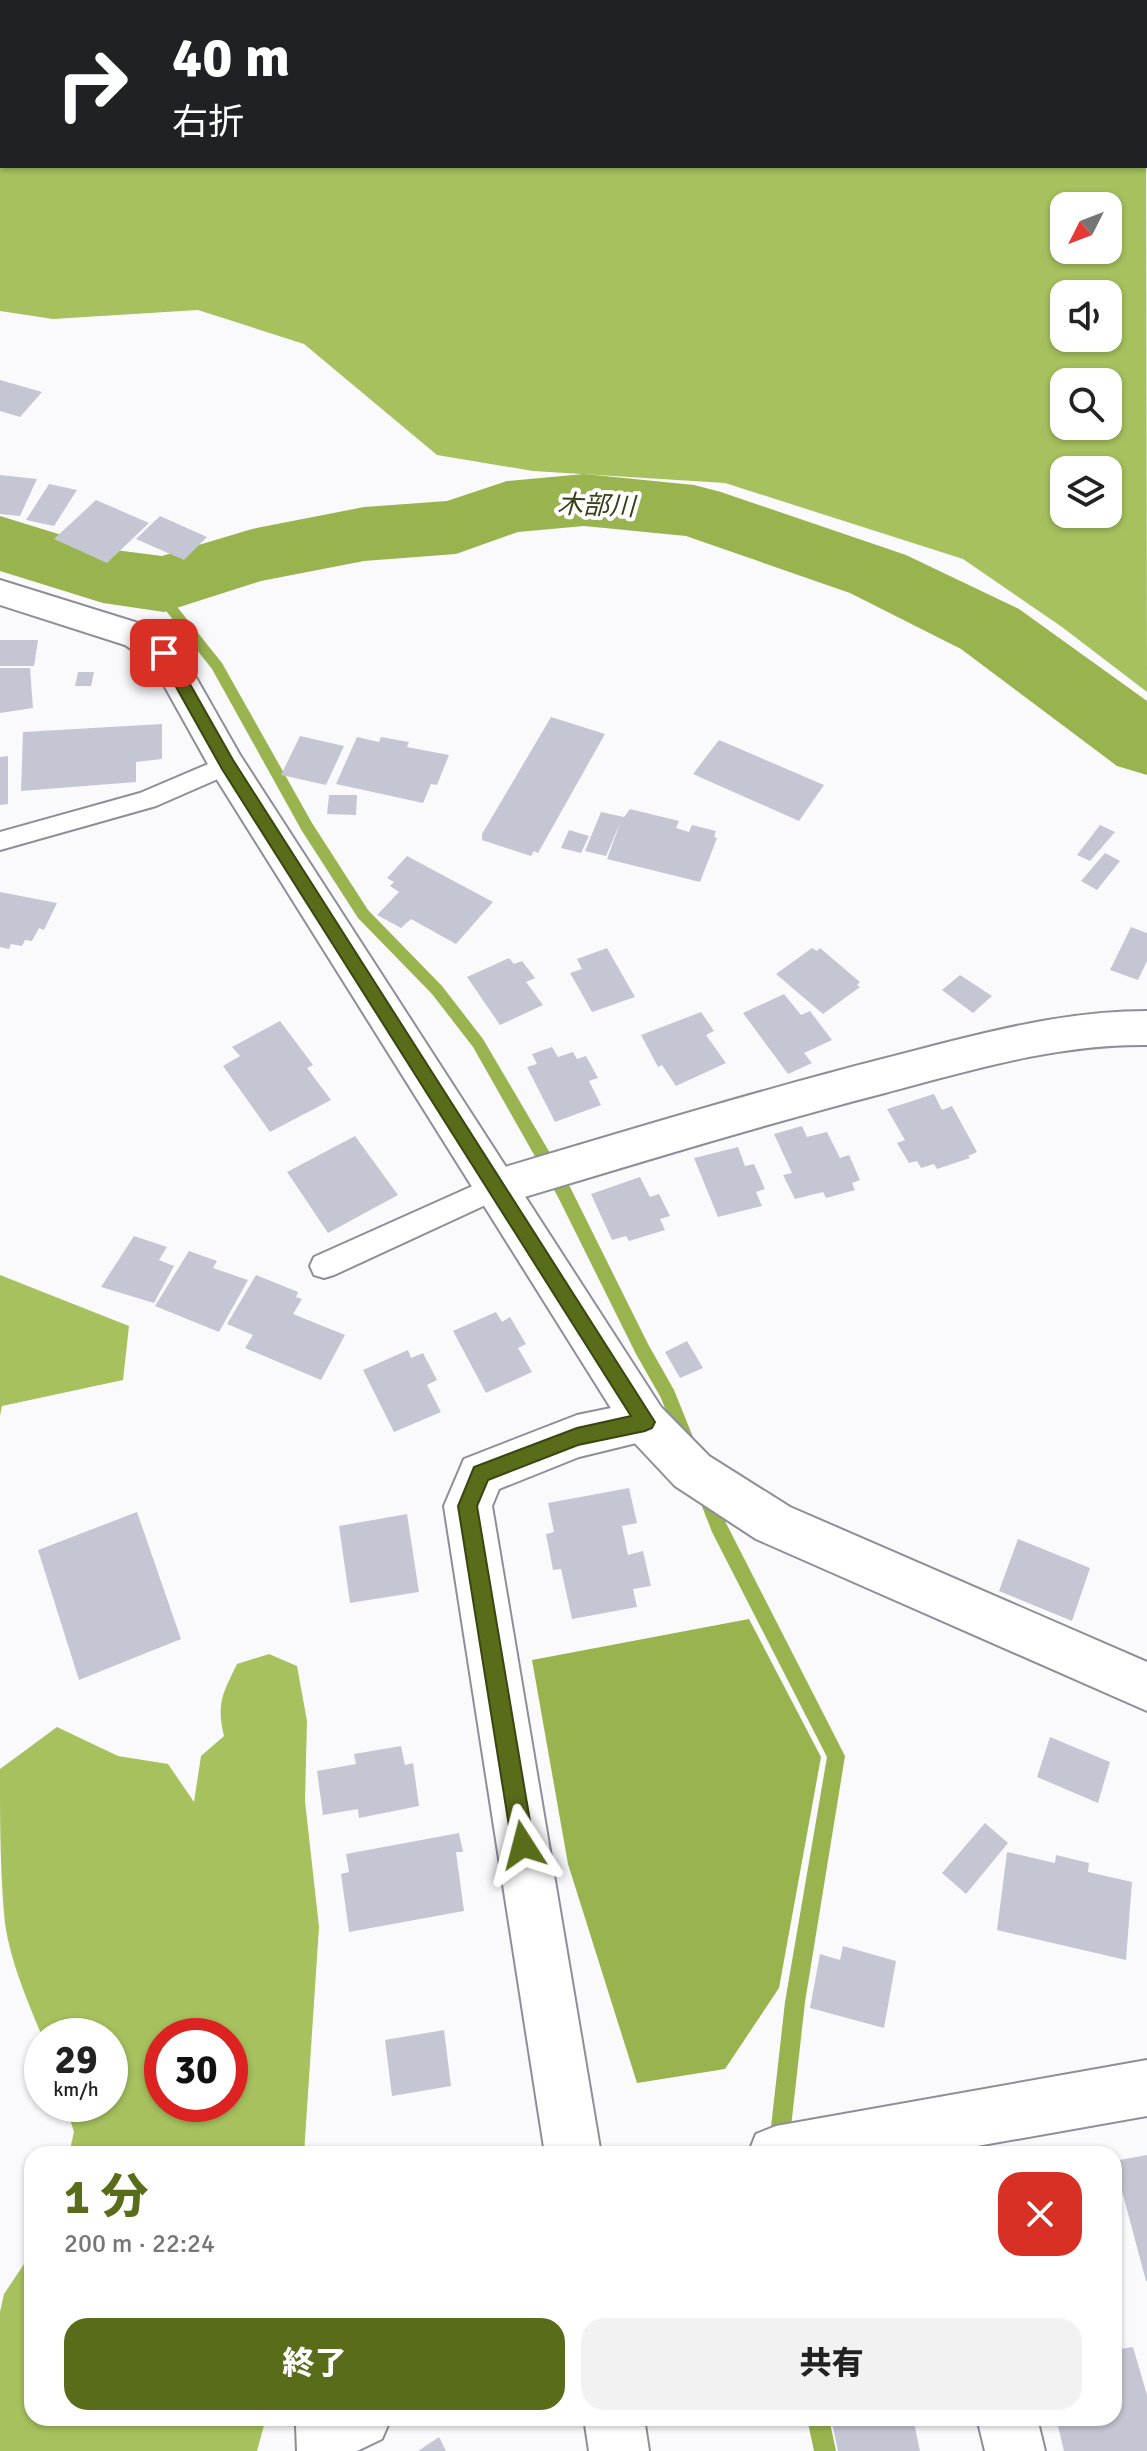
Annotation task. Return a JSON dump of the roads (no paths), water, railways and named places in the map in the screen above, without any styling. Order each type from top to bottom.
[{"type":"street","points":[[0,592],[138,636],[164,653],[227,765],[645,1422],[692,1471],[773,1523],[1147,1687]]},
{"type":"street","points":[[495,1188],[752,1110],[1041,1036],[1119,1027],[1147,1028]]},
{"type":"street","points":[[572,2146],[468,1506],[481,1474],[577,1436],[645,1422]]},
{"type":"street","points":[[867,2146],[936,2140],[1147,2088]]},
{"type":"street","points":[[326,2426],[327,2451]]},
{"type":"street","points":[[615,2426],[619,2451]]},
{"type":"street","points":[[1009,2426],[1015,2451]]},
{"type":"lane","points":[[0,841],[147,800],[227,765]]},
{"type":"lane","points":[[324,1266],[495,1188]]},
{"type":"waterway","name":"木部川","points":[[0,543],[103,576],[164,584],[252,556],[364,534],[456,527],[507,507],[584,500],[694,511],[878,574],[990,629],[1147,744]]},
{"type":"waterway","points":[[164,584],[168,604],[217,666],[307,827],[363,914],[437,990],[478,1043],[564,1192],[668,1395],[688,1447]]},
{"type":"waterway","points":[[705,1491],[718,1526],[836,1756],[795,2002],[779,2146]]},
{"type":"waterway","points":[[820,2426],[825,2451]]}]
